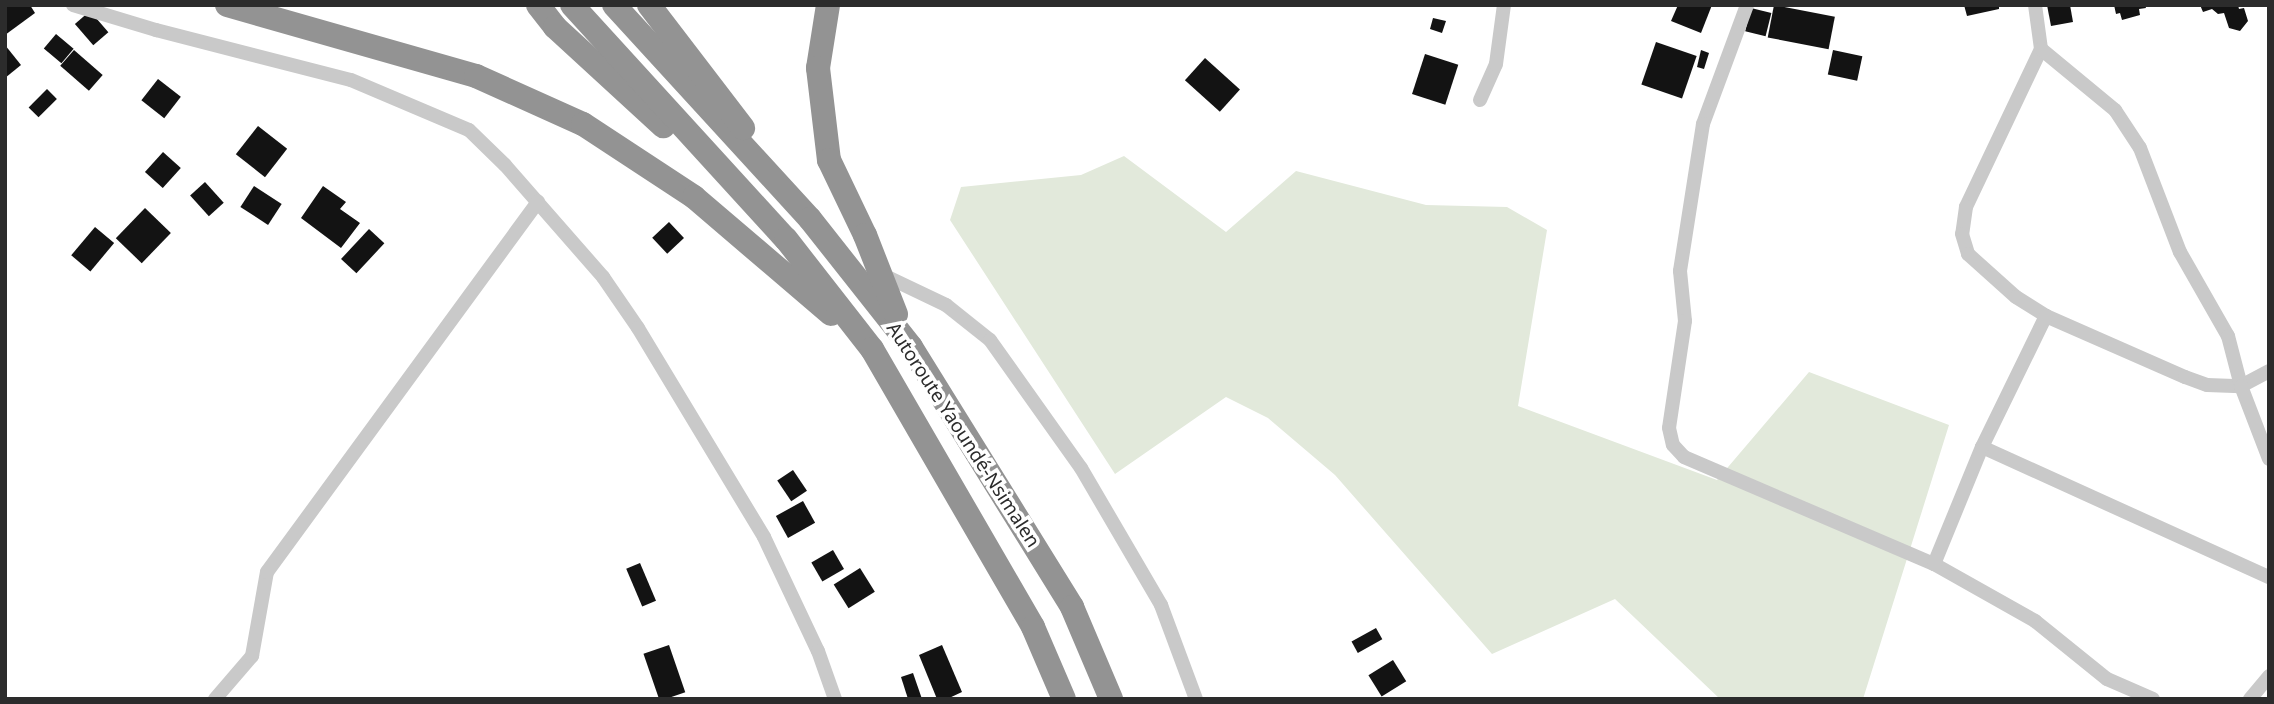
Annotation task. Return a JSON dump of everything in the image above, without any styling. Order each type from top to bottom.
[{"type":"highway","points":[[227,5],[476,76],[583,124],[694,197],[872,349]]},
{"type":"highway","points":[[537,5],[555,27],[786,239]]},
{"type":"highway","name":"Autoroute Yaoundé-Nsimalen","points":[[572,5],[786,239],[872,349],[1033,627],[1064,699]]},
{"type":"highway","name":"Autoroute Yaoundé-Nsimalen","points":[[614,5],[810,219],[911,347],[1072,607],[1111,699]]},
{"type":"highway","points":[[649,5],[810,219]]},
{"type":"highway","points":[[828,5],[818,68],[829,160],[865,235],[878,273],[911,347]]},
{"type":"street","points":[[74,5],[156,30],[351,80],[469,130],[538,202],[603,277],[682,399],[764,537],[818,651],[835,699]]},
{"type":"street","points":[[1480,100],[1496,64],[1504,5]]},
{"type":"street","points":[[1747,5],[1703,124],[1680,271],[1685,321],[1669,428],[1673,445],[1684,457],[1934,564],[2035,621],[2107,679],[2153,699]]},
{"type":"street","points":[[2035,5],[2041,49],[1966,207],[1962,234],[1968,254],[1987,273],[2046,316],[2207,385],[2241,386],[2269,371]]},
{"type":"street","points":[[2041,49],[2100,97],[2127,125],[2140,148],[2180,252],[2228,336],[2241,386],[2269,458]]},
{"type":"street","points":[[215,699],[252,656],[267,572],[538,202]]},
{"type":"street","points":[[878,273],[946,306],[990,340],[1081,468],[1161,605],[1196,699]]},
{"type":"street","points":[[1934,564],[1982,447],[2046,316]]},
{"type":"street","points":[[1982,447],[2269,577]]},
{"type":"street","points":[[2250,699],[2269,676]]},
{"type":"shaded area","points":[[1124,156],[1226,232],[1296,171],[1426,205],[1507,207],[1547,230],[1518,406],[1717,480],[1809,372],[1949,425],[1863,699],[1720,699],[1615,599],[1492,654],[1335,475],[1268,418],[1226,397],[1115,474],[950,220],[961,187],[1081,175]]},
{"type":"building","points":[[5,5],[30,5],[35,13],[5,35]]},
{"type":"building","points":[[1678,5],[1712,5],[1701,33],[1671,21]]},
{"type":"building","points":[[1774,5],[1835,17],[1829,49],[1768,37]]},
{"type":"building","points":[[1964,5],[1999,5],[1999,9],[1967,16]]},
{"type":"building","points":[[2047,5],[2070,5],[2073,22],[2051,26]]},
{"type":"building","points":[[2114,5],[2145,5],[2146,8],[2139,9],[2140,15],[2122,20],[2120,13],[2116,14]]},
{"type":"building","points":[[2200,5],[2238,5],[2239,9],[2244,8],[2248,21],[2240,31],[2229,28],[2224,13],[2218,14],[2212,9],[2203,12]]},
{"type":"building","points":[[1751,8],[1771,13],[1766,36],[1745,31]]},
{"type":"building","points":[[90,11],[108,32],[93,45],[75,24]]},
{"type":"building","points":[[1433,18],[1446,21],[1442,33],[1430,29]]},
{"type":"building","points":[[56,34],[74,49],[61,63],[44,49]]},
{"type":"building","points":[[1656,42],[1697,56],[1682,99],[1641,85]]},
{"type":"building","points":[[5,45],[21,65],[5,78]]},
{"type":"building","points":[[74,50],[103,75],[89,91],[60,66]]},
{"type":"building","points":[[1701,50],[1709,53],[1704,69],[1697,67]]},
{"type":"building","points":[[1833,50],[1862,56],[1857,81],[1828,74]]},
{"type":"building","points":[[1425,54],[1458,65],[1445,105],[1412,94]]},
{"type":"building","points":[[1205,58],[1240,89],[1220,112],[1185,80]]},
{"type":"building","points":[[158,79],[181,97],[164,118],[141,100]]},
{"type":"building","points":[[47,89],[57,99],[39,117],[29,107]]},
{"type":"building","points":[[258,126],[287,149],[265,177],[236,154]]},
{"type":"building","points":[[163,152],[181,168],[163,188],[145,172]]},
{"type":"building","points":[[205,182],[224,203],[209,216],[190,195]]},
{"type":"building","points":[[254,186],[282,204],[268,225],[240,207]]},
{"type":"building","points":[[323,186],[346,202],[340,209],[360,223],[341,248],[301,218]]},
{"type":"building","points":[[145,208],[171,233],[142,263],[116,238]]},
{"type":"building","points":[[669,222],[684,238],[667,254],[652,238]]},
{"type":"building","points":[[95,227],[114,243],[90,271],[71,255]]},
{"type":"building","points":[[369,229],[384,243],[356,273],[341,259]]},
{"type":"building","points":[[793,470],[807,491],[791,501],[777,481]]},
{"type":"building","points":[[803,501],[815,523],[788,538],[776,516]]},
{"type":"building","points":[[833,550],[844,569],[822,582],[811,562]]},
{"type":"building","points":[[640,563],[656,601],[642,607],[626,569]]},
{"type":"building","points":[[860,568],[875,592],[849,608],[834,584]]},
{"type":"building","points":[[1376,628],[1382,639],[1358,653],[1352,642]]},
{"type":"building","points":[[669,645],[685,692],[659,699],[643,654]]},
{"type":"building","points":[[942,645],[962,692],[947,699],[937,699],[919,655]]},
{"type":"building","points":[[1393,660],[1406,681],[1382,697],[1368,675]]},
{"type":"building","points":[[913,673],[922,699],[908,699],[901,677]]}]
